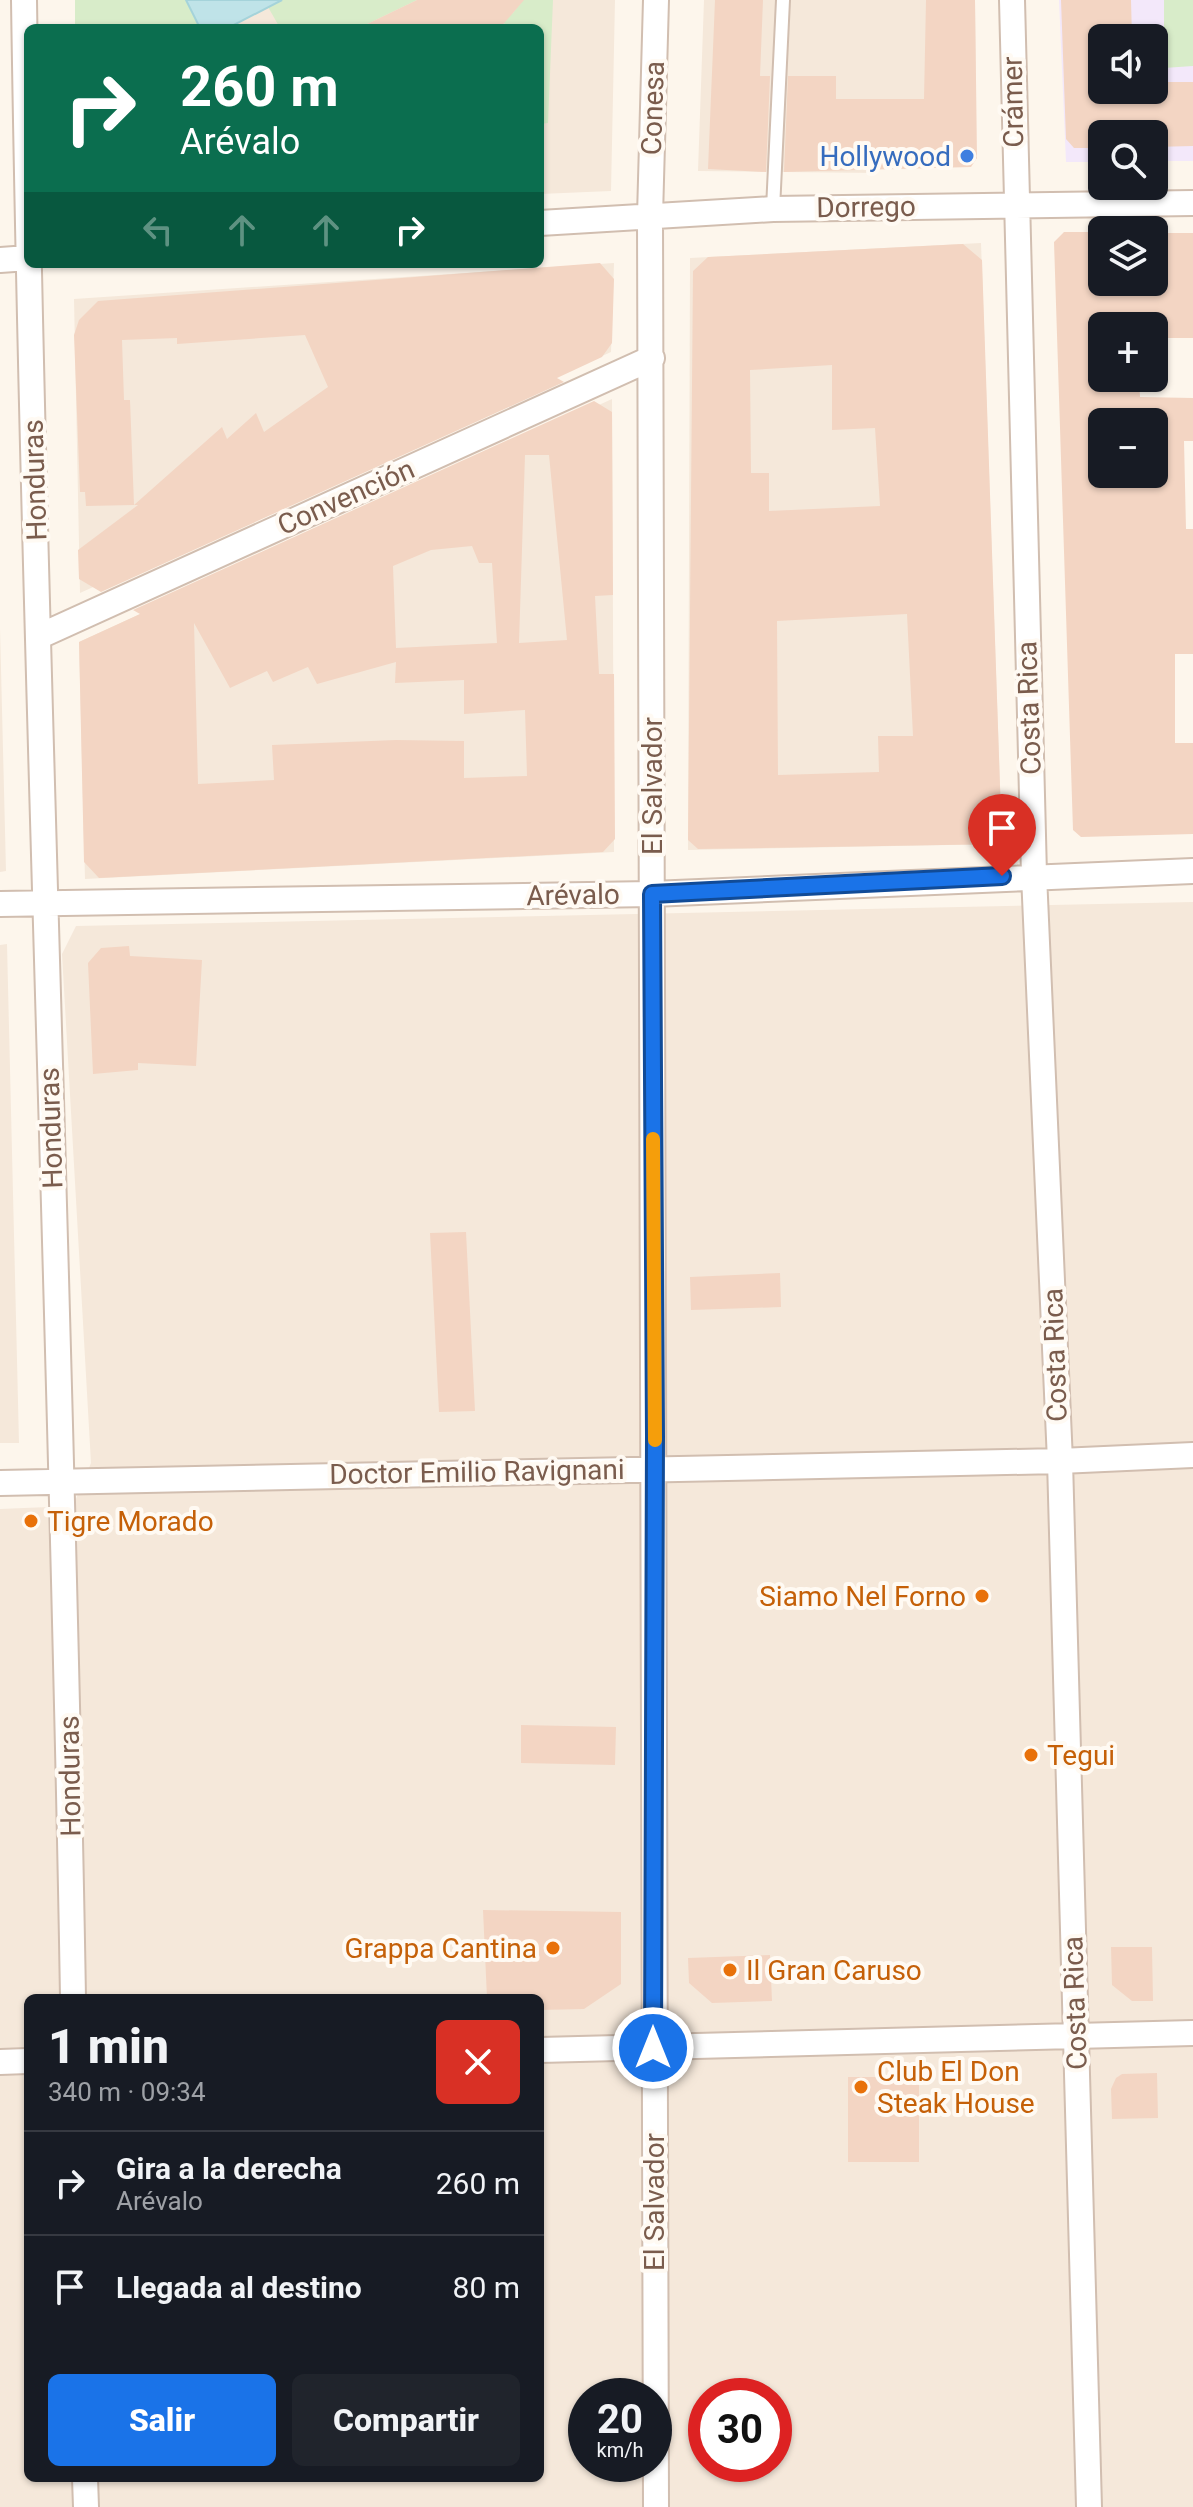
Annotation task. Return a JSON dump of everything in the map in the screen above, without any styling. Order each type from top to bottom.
[{"type":"street","name":"Honduras","points":[[24,0],[24,24]]},
{"type":"street","name":"Conesa","points":[[650,216],[656,0]]},
{"type":"street","name":"Crámer","points":[[1012,0],[1014,204]]},
{"type":"street","name":"Dorrego","points":[[544,223],[773,209],[1193,203]]},
{"type":"street","name":"Costa Rica","points":[[1014,204],[1034,875],[1060,1461],[1089,2507]]},
{"type":"street","name":"El Salvador","points":[[650,216],[656,2507]]},
{"type":"street","points":[[0,260],[24,258]]},
{"type":"street","name":"Honduras","points":[[28,268],[40,636],[44,903],[63,1481],[73,1994]]},
{"type":"street","name":"Convención","points":[[40,636],[652,358]]},
{"type":"street","name":"Arévalo","points":[[0,904],[652,894],[1034,875],[1193,871]]},
{"type":"street","name":"Doctor Emilio Ravignani","points":[[0,1483],[1060,1461],[1193,1455]]},
{"type":"street","points":[[544,2050],[1193,2033]]},
{"type":"street","points":[[0,2062],[24,2061]]},
{"type":"street","points":[[85,2482],[86,2507]]},
{"type":"lane","points":[[773,209],[783,0]]},
{"type":"shaded area","points":[[75,0],[615,0],[611,191],[544,194],[544,24],[75,24]]},
{"type":"shaded area","points":[[704,0],[975,0],[976,99],[877,99],[878,173],[698,171]]},
{"type":"shaded area","points":[[1059,0],[1193,0],[1193,161],[1168,161],[1168,120],[1088,120],[1088,162],[1066,162]]},
{"type":"shaded area","points":[[981,243],[1002,844],[688,850],[690,258]]},
{"type":"shaded area","points":[[614,263],[611,352],[80,593],[74,299]]},
{"type":"shaded area","points":[[612,399],[614,852],[85,879],[79,642]]},
{"type":"shaded area","points":[[0,628],[6,871],[0,872]]},
{"type":"shaded area","points":[[1193,902],[1193,2507],[0,2507],[0,1509],[73,1506],[91,1463],[62,954],[76,926]]},
{"type":"shaded area","points":[[7,944],[19,1443],[0,1443],[0,945]]},
{"type":"green space","points":[[75,0],[186,0],[198,24],[75,24]]},
{"type":"green space","points":[[282,0],[417,0],[367,24],[278,24],[268,7]]},
{"type":"green space","points":[[522,0],[553,0],[548,123],[544,124],[544,24],[505,24],[500,18],[513,13]]},
{"type":"green space","points":[[1164,0],[1193,0],[1193,66],[1168,68],[1168,24],[1164,24]]},
{"type":"water","points":[[186,0],[282,0],[236,24],[198,24]]},
{"type":"building","points":[[417,0],[524,0],[503,24],[367,24]]},
{"type":"building","points":[[715,0],[763,0],[760,76],[770,76],[766,172],[708,169]]},
{"type":"building","points":[[926,0],[975,0],[977,158],[971,167],[784,172],[788,76],[836,76],[836,99],[924,99]]},
{"type":"building","points":[[1061,0],[1131,0],[1132,24],[1088,24],[1088,104],[1168,104],[1168,82],[1193,82],[1193,146],[1168,147],[1168,120],[1088,120],[1088,148],[1074,148],[1066,139]]},
{"type":"building","points":[[1064,232],[1088,232],[1088,296],[1168,296],[1168,233],[1193,233],[1193,338],[1168,338],[1168,312],[1088,312],[1088,392],[1140,392],[1140,397],[1193,398],[1193,441],[1184,441],[1186,529],[1193,529],[1193,654],[1175,654],[1175,743],[1193,743],[1193,834],[1081,837],[1073,830],[1054,242]]},
{"type":"building","points":[[963,244],[982,260],[1002,844],[698,849],[688,840],[693,271],[708,257]],"holes":[[[832,365],[832,430],[875,428],[880,506],[769,511],[769,473],[751,473],[750,370]],[[907,614],[913,736],[878,736],[879,772],[778,775],[777,621]]]},
{"type":"building","points":[[600,263],[614,279],[612,343],[602,357],[557,378],[564,382],[101,592],[79,579],[78,550],[138,505],[86,506],[85,492],[80,492],[74,335],[79,320],[98,301]],"holes":[[[305,335],[328,387],[264,432],[256,413],[227,439],[222,427],[134,505],[130,400],[124,400],[122,340],[177,338],[177,344]]]},
{"type":"building","points":[[594,401],[612,412],[613,595],[595,596],[599,674],[614,674],[615,839],[603,852],[99,878],[84,862],[79,642],[140,614],[133,610]],"holes":[[[525,455],[549,455],[567,640],[519,643]],[[472,546],[479,563],[492,563],[497,643],[396,648],[393,566],[431,550]],[[194,623],[230,688],[267,671],[273,682],[308,667],[317,684],[396,662],[395,683],[464,680],[464,714],[525,710],[527,776],[464,778],[464,741],[396,740],[272,745],[274,780],[198,784]]]},
{"type":"building","points":[[129,946],[130,956],[202,960],[196,1066],[138,1063],[138,1070],[93,1074],[88,963],[101,948]]},
{"type":"building","points":[[466,1232],[475,1411],[439,1412],[430,1233]]},
{"type":"building","points":[[780,1273],[781,1307],[691,1310],[690,1277]]},
{"type":"building","points":[[521,1725],[616,1727],[615,1765],[521,1763]]},
{"type":"building","name":"Grappa Cantina","points":[[483,1910],[621,1912],[621,1984],[584,2009],[544,2010],[544,1994],[487,1994]]},
{"type":"building","points":[[1111,1947],[1152,1947],[1153,2001],[1132,2001],[1112,1985]]},
{"type":"building","name":"Il Gran Caruso","points":[[770,1955],[772,2001],[712,2003],[689,1983],[688,1958]]},
{"type":"building","points":[[1157,2073],[1158,2118],[1112,2119],[1111,2089],[1116,2078],[1122,2074]]},
{"type":"building","points":[[848,2077],[919,2077],[919,2162],[848,2162]]},
{"type":"slow traffic","points":[[653,1139],[655,1440]]},
{"type":"place","name":"Hollywood","points":[[967,156]]},
{"type":"place","name":"Tigre Morado","points":[[31,1521]]},
{"type":"place","name":"Siamo Nel Forno","points":[[982,1596]]},
{"type":"place","name":"Tegui","points":[[1031,1755]]},
{"type":"place","name":"Grappa Cantina","points":[[553,1948]]},
{"type":"place","name":"Il Gran Caruso","points":[[730,1970]]},
{"type":"place","name":"Club El Don Steak House","points":[[861,2087]]},
{"type":"route","points":[[653,2048],[655,1436],[652,894],[1002,876]]}]
